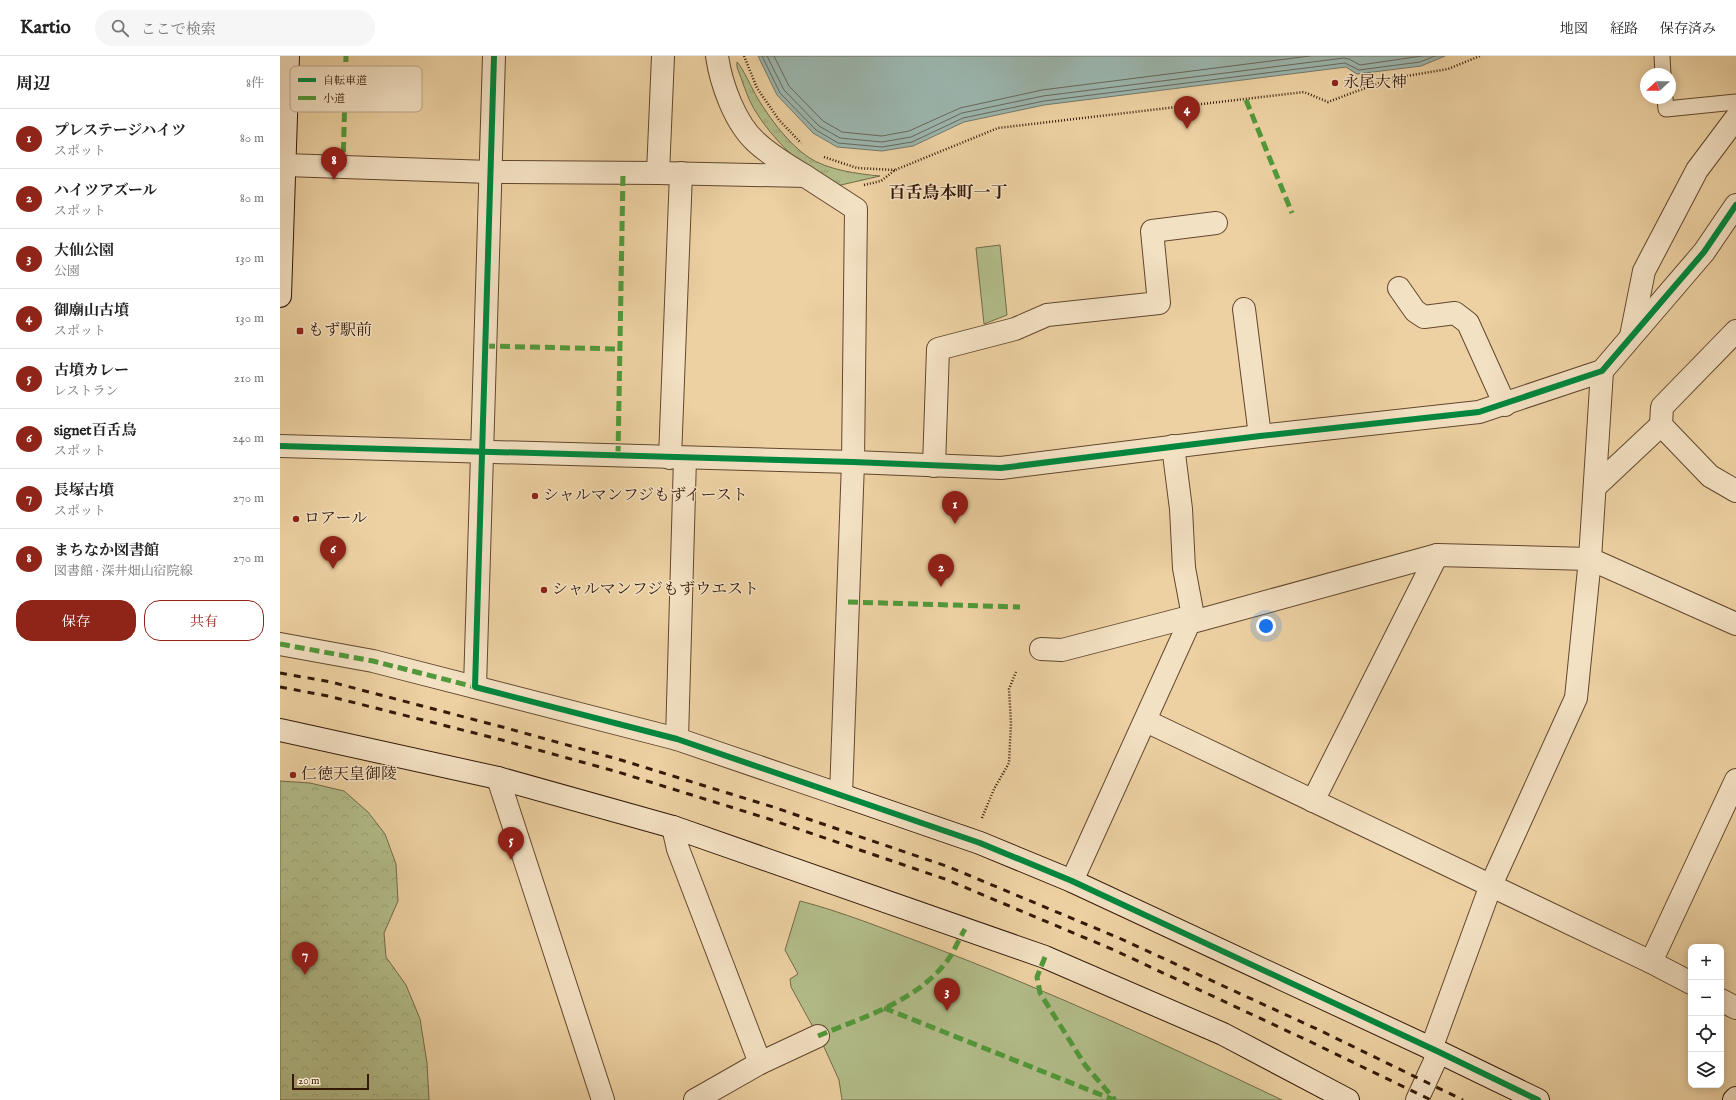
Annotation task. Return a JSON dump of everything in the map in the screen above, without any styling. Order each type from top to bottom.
[{"type":"street","points":[[280,296],[283,162],[288,56]]},
{"type":"street","points":[[475,687],[494,56]]},
{"type":"street","points":[[658,173],[662,56]]},
{"type":"street","points":[[717,56],[719,71],[737,118],[756,142],[856,209],[853,462],[841,795]]},
{"type":"street","points":[[1631,337],[1644,271],[1697,170],[1736,118]]},
{"type":"street","points":[[283,162],[490,172],[681,173],[805,176]]},
{"type":"street","points":[[677,739],[681,173]]},
{"type":"street","points":[[280,446],[853,462],[1001,468],[1173,446],[1479,412],[1505,405],[1602,371],[1704,252],[1736,205]]},
{"type":"street","points":[[934,466],[938,349],[1015,329],[1048,315],[1159,303],[1152,231],[1216,223]]},
{"type":"street","points":[[1399,288],[1415,310],[1424,317],[1455,313],[1468,323],[1505,405]]},
{"type":"street","points":[[1244,309],[1260,436]]},
{"type":"street","points":[[1595,487],[1660,425],[1662,407],[1736,331]]},
{"type":"street","points":[[1417,1100],[1491,885],[1576,698],[1590,559],[1602,371]]},
{"type":"street","points":[[1660,425],[1710,476],[1736,491]]},
{"type":"street","points":[[1072,881],[1146,721],[1191,619],[1184,568],[1181,509],[1173,446]]},
{"type":"street","points":[[1313,801],[1437,555]]},
{"type":"street","points":[[1041,649],[1062,650],[1191,619],[1437,555],[1590,559],[1736,624]]},
{"type":"street","points":[[280,644],[373,661],[677,739],[982,844],[1072,881],[1435,1050],[1538,1100]]},
{"type":"street","points":[[1146,721],[1491,885],[1688,981]]},
{"type":"street","points":[[280,730],[498,778],[673,827],[1045,957],[1223,1034],[1348,1100]]},
{"type":"street","points":[[498,778],[603,1100]]},
{"type":"street","points":[[1651,962],[1736,780]]},
{"type":"street","points":[[673,827],[678,849],[760,1063]]},
{"type":"street","points":[[1724,1002],[1736,1008]]},
{"type":"street","points":[[695,1100],[760,1063],[818,1036]]},
{"type":"lane","points":[[1662,56],[1663,68]]},
{"type":"lane","points":[[1666,104],[1666,109],[1736,102]]},
{"type":"path","points":[[744,56],[757,88],[779,120],[804,145]]},
{"type":"path","points":[[819,156],[856,168],[895,170],[998,128],[1304,92],[1328,102],[1389,79],[1448,68],[1480,56]]},
{"type":"path","points":[[982,844],[980,826],[983,812],[1009,763],[1011,723],[1009,689],[1012,676],[1016,672]]},
{"type":"green space","points":[[737,62],[768,115],[780,131],[808,157],[833,168],[853,173],[880,176],[832,187],[810,171],[780,143],[762,121],[749,99],[737,67]]},
{"type":"green space","points":[[1000,245],[1007,315],[984,324],[976,248]]},
{"type":"green space","points":[[280,781],[310,783],[344,791],[368,812],[385,834],[396,864],[398,901],[384,933],[386,957],[406,985],[420,1019],[427,1063],[429,1100],[280,1100]]},
{"type":"green space","points":[[800,901],[863,921],[1016,980],[1150,1038],[1282,1100],[842,1100],[839,1080],[824,1047],[791,987],[790,979],[798,974],[785,950]]},
{"type":"water","points":[[758,56],[1445,56],[1421,66],[1357,74],[1346,67],[1044,105],[964,122],[913,146],[882,151],[837,147],[813,133],[777,95]]},
{"type":"railway","points":[[280,673],[331,682],[621,760],[773,807],[949,867],[1119,938],[1319,1030],[1463,1100]]},
{"type":"railway","points":[[280,687],[328,696],[502,740],[618,772],[769,819],[945,879],[1114,950],[1431,1100]]},
{"type":"marked path","points":[[346,56],[346,66]]},
{"type":"marked path","points":[[1246,100],[1292,213]]},
{"type":"marked path","points":[[343,167],[344,112]]},
{"type":"marked path","points":[[618,456],[623,173]]},
{"type":"marked path","points":[[485,346],[620,349]]},
{"type":"marked path","points":[[848,602],[1020,607]]},
{"type":"marked path","points":[[280,644],[373,661],[475,687]]},
{"type":"marked path","points":[[818,1036],[888,1007],[920,987],[947,961],[965,929]]},
{"type":"marked path","points":[[1045,957],[1037,977],[1040,993],[1085,1065],[1115,1100]]},
{"type":"marked path","points":[[884,1008],[1114,1100]]},
{"type":"cycle path","points":[[494,56],[475,687],[677,739],[980,843],[1072,881],[1439,1052],[1538,1100]]},
{"type":"cycle path","points":[[280,446],[853,462],[1001,468],[1260,436],[1479,412],[1602,371],[1704,252],[1736,205]]},
{"type":"place","name":"永尾大神","points":[[1335,83]]},
{"type":"place","name":"御廟山古墳","points":[[1187,129]]},
{"type":"place","name":"まちなか図書館","points":[[334,180]]},
{"type":"place","name":"もず駅前","points":[[300,331]]},
{"type":"place","name":"シャルマンフジもずイースト","points":[[535,496]]},
{"type":"place","name":"ロアール","points":[[296,519]]},
{"type":"place","name":"プレステージハイツ","points":[[955,524]]},
{"type":"place","name":"signet百舌鳥","points":[[333,569]]},
{"type":"place","name":"ハイツアズール","points":[[941,587]]},
{"type":"place","name":"シャルマンフジもずウエスト","points":[[544,590]]},
{"type":"place","name":"仁徳天皇御陵","points":[[293,775]]},
{"type":"place","name":"古墳カレー","points":[[511,860]]},
{"type":"place","name":"長塚古墳","points":[[305,975]]},
{"type":"place","name":"大仙公園","points":[[947,1011]]},
{"type":"district","name":"百舌鳥本町一丁","points":[[948,193]]}]
